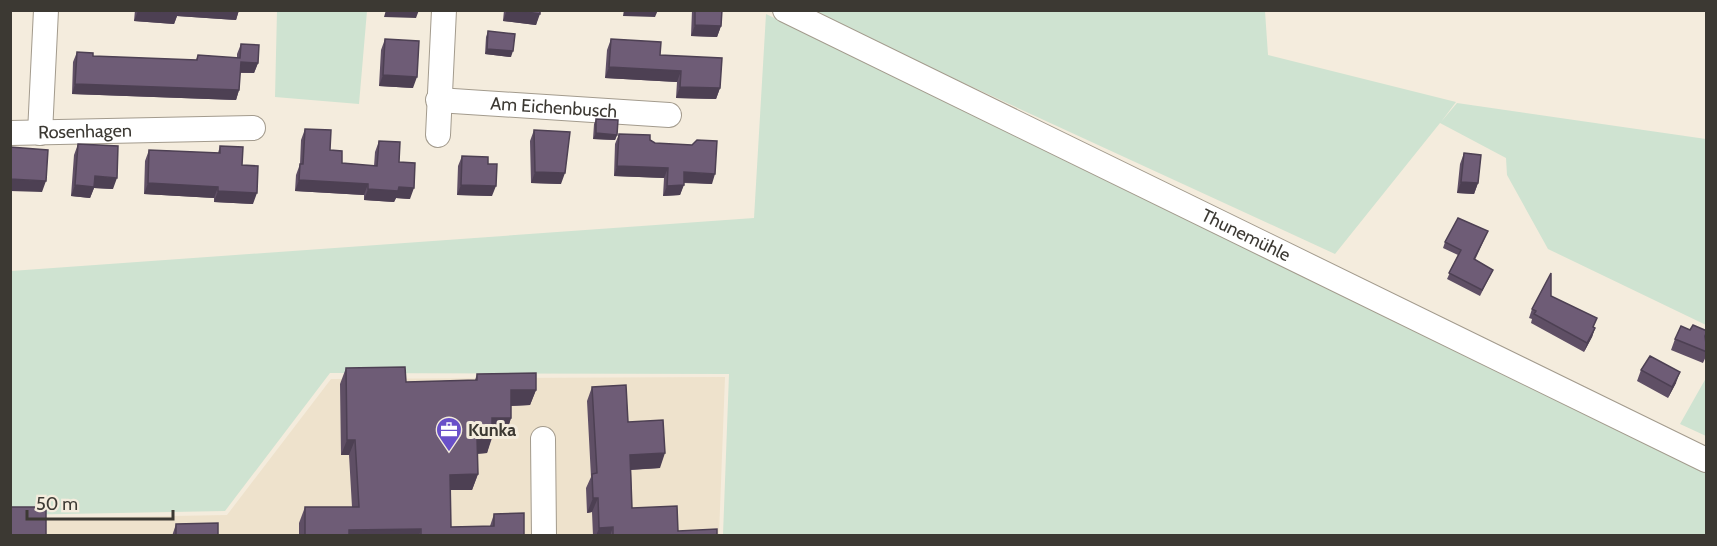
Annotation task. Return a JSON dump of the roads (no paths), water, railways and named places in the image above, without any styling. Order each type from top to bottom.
[{"type":"street","name":"Rosenhagen","points":[[46,10],[40,133],[253,128]]},
{"type":"street","points":[[438,135],[444,10]]},
{"type":"street","name":"Thunemühle","points":[[785,10],[1707,460]]},
{"type":"street","name":"Am Eichenbusch","points":[[438,100],[669,114]]},
{"type":"street","points":[[10,133],[40,133]]},
{"type":"street","points":[[543,439],[544,536]]},
{"type":"place","name":"Kunka","points":[[449,453]]}]
